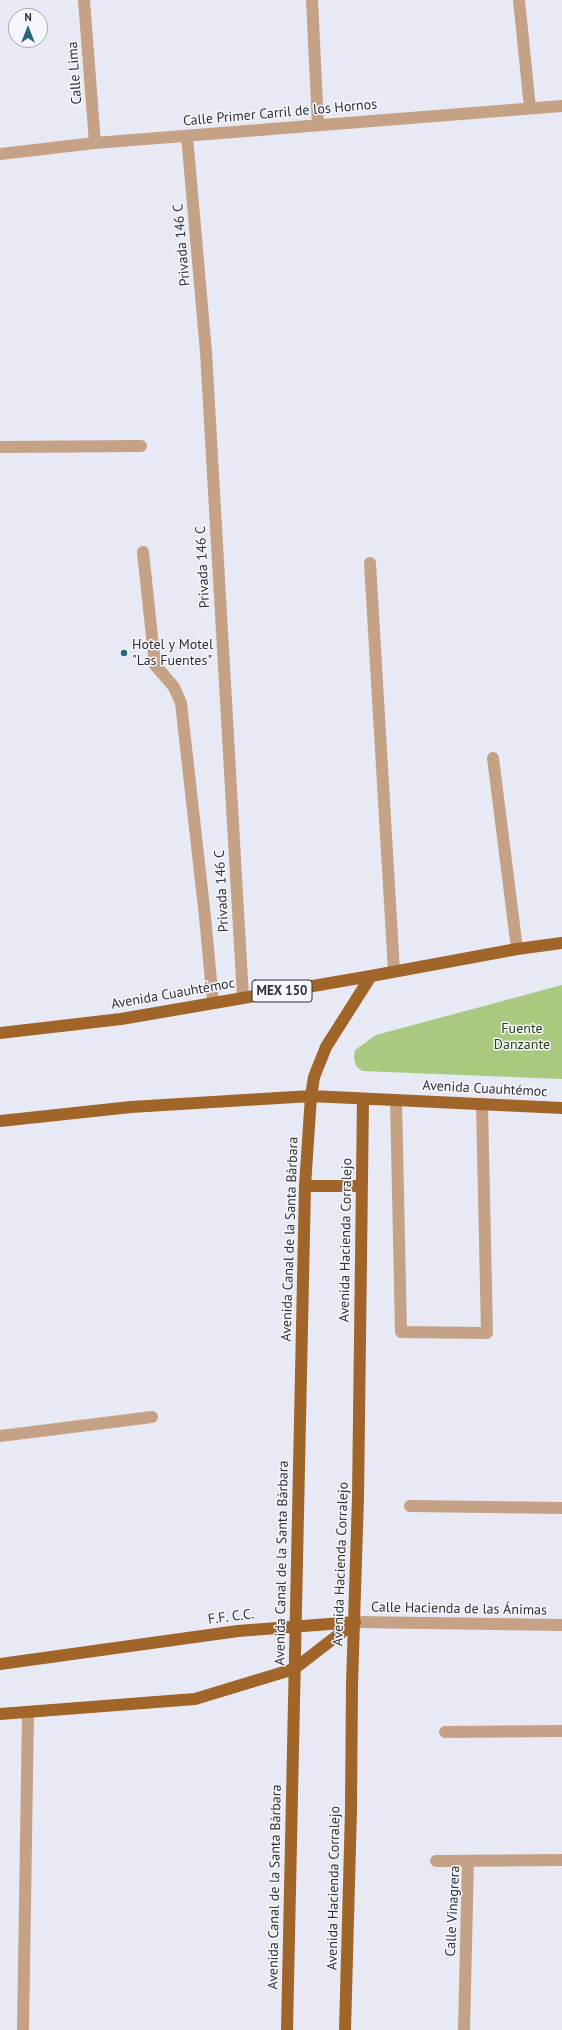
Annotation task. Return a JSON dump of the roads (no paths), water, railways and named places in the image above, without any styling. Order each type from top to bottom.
[{"type":"main road","name":"Avenida Cuauhtémoc","points":[[0,1033],[121,1019],[562,942]]},
{"type":"main road","name":"Avenida Canal de la Santa Bárbara","points":[[287,2030],[305,1186],[310,1096],[314,1077],[326,1047],[371,976]]},
{"type":"main road","name":"Avenida Cuauhtémoc","points":[[0,1121],[131,1107],[310,1096],[562,1108]]},
{"type":"main road","name":"Avenida Hacienda Corralejo","points":[[345,2030],[351,1810],[352,1684],[355,1622],[363,1098]]},
{"type":"main road","points":[[305,1186],[362,1186]]},
{"type":"main road","points":[[0,1714],[195,1700],[294,1669],[355,1622]]},
{"type":"main road","name":"F.F. C.C.","points":[[0,1664],[238,1631],[355,1622]]},
{"type":"street","name":"Calle Lima","points":[[84,0],[95,144]]},
{"type":"street","points":[[312,0],[318,125]]},
{"type":"street","points":[[519,0],[530,108]]},
{"type":"street","name":"Calle Primer Carril de los Hornos","points":[[0,154],[187,136],[562,106]]},
{"type":"street","name":"Privada 146 C","points":[[187,136],[206,352],[243,998]]},
{"type":"street","points":[[0,446],[141,446]]},
{"type":"street","points":[[143,552],[155,664],[174,687],[181,703],[213,1002]]},
{"type":"street","points":[[370,563],[394,971]]},
{"type":"street","points":[[493,758],[516,949]]},
{"type":"street","points":[[396,1100],[401,1332],[487,1333],[482,1104]]},
{"type":"street","points":[[0,1436],[152,1417]]},
{"type":"street","points":[[410,1506],[562,1508]]},
{"type":"street","name":"Calle Hacienda de las Ánimas","points":[[355,1622],[562,1625]]},
{"type":"street","points":[[22,2030],[28,1713]]},
{"type":"street","points":[[445,1732],[562,1732]]},
{"type":"street","name":"Calle Vinagrera","points":[[464,2030],[468,1861],[562,1860]]},
{"type":"street","points":[[436,1861],[468,1861]]},
{"type":"place","name":"Hotel y Motel \"Las Fuentes\"","points":[[124,653]]},
{"type":"park label","name":"Fuente Danzante","points":[[522,1038]]}]
